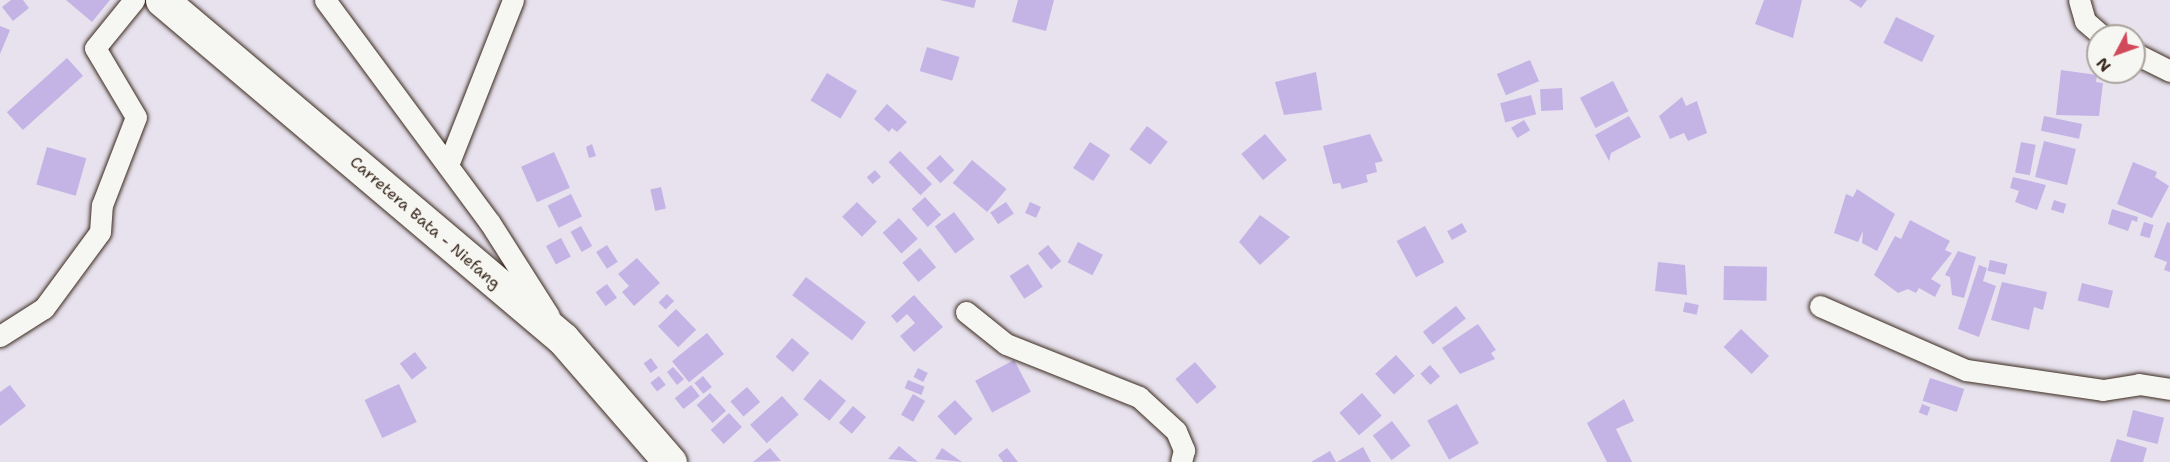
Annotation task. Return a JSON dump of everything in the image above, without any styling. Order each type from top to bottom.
[{"type":"main road","name":"Carretera Bata - Niefang","points":[[162,0],[563,339],[670,462]]},
{"type":"street","points":[[0,336],[44,308],[100,232],[102,205],[136,117],[95,48],[134,0]]},
{"type":"street","points":[[326,0],[448,165],[563,339]]},
{"type":"street","points":[[448,165],[513,0]]},
{"type":"street","points":[[2079,0],[2085,21],[2088,24]]},
{"type":"street","points":[[2146,59],[2170,71]]},
{"type":"street","points":[[1820,306],[1966,370],[2103,390],[2148,384],[2170,388]]},
{"type":"street","points":[[966,312],[1006,344],[1139,396],[1176,431],[1185,450],[1181,462]]},
{"type":"building","points":[[11,0],[23,0],[29,8],[13,21],[2,7]]},
{"type":"building","points":[[66,0],[110,0],[92,22]]},
{"type":"building","points":[[940,0],[976,0],[974,8]]},
{"type":"building","points":[[1018,0],[1054,0],[1046,31],[1012,22]]},
{"type":"building","points":[[1764,0],[1802,0],[1793,38],[1755,24]]},
{"type":"building","points":[[1849,0],[1867,0],[1861,8]]},
{"type":"building","points":[[1896,17],[1935,36],[1922,62],[1883,43]]},
{"type":"building","points":[[0,26],[10,30],[0,54]]},
{"type":"building","points":[[927,47],[960,57],[952,81],[920,71]]},
{"type":"building","points":[[67,58],[83,76],[23,130],[7,112]]},
{"type":"building","points":[[1530,60],[1539,81],[1506,95],[1497,74]]},
{"type":"building","points":[[2061,70],[2086,73],[2086,84],[2103,84],[2099,116],[2056,115]]},
{"type":"building","points":[[1316,72],[1322,110],[1284,115],[1275,82]]},
{"type":"building","points":[[827,73],[857,91],[841,118],[811,100]]},
{"type":"building","points":[[1613,81],[1628,111],[1595,128],[1580,98]]},
{"type":"building","points":[[1562,88],[1563,110],[1541,111],[1540,89]]},
{"type":"building","points":[[1531,95],[1536,114],[1505,123],[1500,103]]},
{"type":"building","points":[[1682,97],[1686,106],[1697,101],[1707,133],[1688,141],[1684,133],[1670,139],[1659,116]]},
{"type":"building","points":[[887,104],[907,122],[897,132],[892,128],[889,132],[874,119]]},
{"type":"building","points":[[1629,116],[1641,137],[1611,153],[1609,161],[1595,135]]},
{"type":"building","points":[[2044,116],[2082,124],[2079,139],[2041,131]]},
{"type":"building","points":[[1524,120],[1530,130],[1517,138],[1511,128]]},
{"type":"building","points":[[1147,126],[1168,142],[1150,165],[1130,149]]},
{"type":"building","points":[[1265,134],[1287,160],[1263,180],[1241,154]]},
{"type":"building","points":[[1370,134],[1383,161],[1375,163],[1377,172],[1366,175],[1368,182],[1342,189],[1340,183],[1333,184],[1323,146]]},
{"type":"building","points":[[2044,141],[2076,149],[2067,185],[2035,177]]},
{"type":"building","points":[[1090,142],[1110,155],[1093,181],[1073,168]]},
{"type":"building","points":[[2021,142],[2036,145],[2030,175],[2015,172]]},
{"type":"building","points":[[592,144],[596,156],[589,158],[586,147]]},
{"type":"building","points":[[47,147],[86,158],[76,196],[36,184]]},
{"type":"building","points":[[900,151],[932,184],[920,195],[888,162]]},
{"type":"building","points":[[554,152],[570,188],[537,202],[521,167]]},
{"type":"building","points":[[940,155],[954,170],[940,183],[926,168]]},
{"type":"building","points":[[972,160],[1006,189],[987,212],[953,183]]},
{"type":"building","points":[[2133,162],[2157,172],[2155,177],[2169,186],[2152,218],[2117,204]]},
{"type":"building","points":[[875,170],[881,177],[873,184],[867,177]]},
{"type":"building","points":[[2013,177],[2046,185],[2037,210],[2015,202],[2019,191],[2010,188]]},
{"type":"building","points":[[661,187],[666,208],[655,211],[650,189]]},
{"type":"building","points":[[1857,189],[1895,214],[1877,251],[1862,243],[1863,231],[1858,242],[1834,233],[1846,194],[1853,197]]},
{"type":"building","points":[[571,194],[582,216],[559,228],[548,205]]},
{"type":"building","points":[[925,197],[941,215],[928,227],[912,209]]},
{"type":"building","points":[[2054,200],[2066,204],[2063,214],[2051,210]]},
{"type":"building","points":[[857,202],[877,222],[862,237],[842,217]]},
{"type":"building","points":[[1006,202],[1014,214],[998,224],[990,213]]},
{"type":"building","points":[[1030,202],[1041,207],[1036,218],[1025,213]]},
{"type":"building","points":[[2112,209],[2138,217],[2137,222],[2132,220],[2128,231],[2108,224]]},
{"type":"building","points":[[954,212],[974,239],[955,254],[935,226]]},
{"type":"building","points":[[1260,215],[1290,237],[1260,265],[1239,242]]},
{"type":"building","points":[[899,218],[918,239],[901,254],[883,233]]},
{"type":"building","points":[[1910,220],[1950,241],[1945,250],[1952,253],[1931,279],[1941,285],[1935,297],[1919,288],[1916,293],[1908,289],[1898,293],[1874,275],[1895,236],[1901,239]]},
{"type":"building","points":[[2144,222],[2154,225],[2149,238],[2140,235]]},
{"type":"building","points":[[2167,222],[2170,223],[2170,272],[2164,270],[2167,262],[2154,257]]},
{"type":"building","points":[[1462,223],[1467,232],[1452,240],[1447,231]]},
{"type":"building","points":[[581,226],[592,246],[582,252],[571,232]]},
{"type":"building","points":[[1425,226],[1444,262],[1416,277],[1397,241]]},
{"type":"building","points":[[561,238],[571,257],[556,265],[546,246]]},
{"type":"building","points":[[1078,242],[1103,255],[1093,275],[1068,262]]},
{"type":"building","points":[[607,245],[618,262],[607,269],[596,252]]},
{"type":"building","points":[[1048,245],[1061,261],[1051,270],[1038,253]]},
{"type":"building","points":[[920,248],[936,267],[918,282],[902,263]]},
{"type":"building","points":[[1958,251],[1976,257],[1964,298],[1952,295],[1950,277],[1945,275]]},
{"type":"building","points":[[637,258],[660,283],[634,306],[622,292],[629,286],[618,274]]},
{"type":"building","points":[[1990,260],[2008,264],[2005,275],[1988,271]]},
{"type":"building","points":[[1658,262],[1685,265],[1687,295],[1655,291]]},
{"type":"building","points":[[1028,264],[1043,287],[1024,299],[1010,276]]},
{"type":"building","points":[[1979,265],[1987,268],[1983,281],[1996,286],[1979,337],[1958,329]]},
{"type":"building","points":[[1724,266],[1767,267],[1766,301],[1723,300]]},
{"type":"building","points":[[806,277],[866,322],[852,341],[792,295]]},
{"type":"building","points":[[2002,282],[2047,292],[2043,310],[2034,307],[2029,330],[1991,320]]},
{"type":"building","points":[[2082,283],[2113,291],[2109,308],[2078,300]]},
{"type":"building","points":[[607,284],[617,298],[606,306],[596,292]]},
{"type":"building","points":[[667,294],[674,301],[666,310],[659,302]]},
{"type":"building","points":[[914,295],[943,327],[914,352],[900,336],[915,323],[907,314],[897,323],[891,316]]},
{"type":"building","points":[[1685,302],[1699,305],[1697,315],[1683,312]]},
{"type":"building","points":[[1456,306],[1466,319],[1433,344],[1423,332]]},
{"type":"building","points":[[676,309],[696,330],[678,347],[658,326]]},
{"type":"building","points":[[1478,324],[1496,350],[1491,353],[1495,359],[1460,374],[1442,348]]},
{"type":"building","points":[[1741,329],[1769,356],[1752,374],[1724,347]]},
{"type":"building","points":[[707,333],[724,354],[689,382],[672,361]]},
{"type":"building","points":[[792,338],[809,353],[793,372],[776,357]]},
{"type":"building","points":[[415,352],[427,368],[412,379],[400,363]]},
{"type":"building","points":[[1396,355],[1415,376],[1394,395],[1375,374]]},
{"type":"building","points":[[651,358],[658,368],[651,373],[644,363]]},
{"type":"building","points":[[1014,360],[1031,392],[992,412],[975,381]]},
{"type":"building","points":[[1195,362],[1217,387],[1197,404],[1175,379]]},
{"type":"building","points":[[1430,365],[1440,376],[1430,385],[1420,374]]},
{"type":"building","points":[[673,367],[684,379],[677,385],[667,372]]},
{"type":"building","points":[[918,368],[928,373],[923,382],[913,377]]},
{"type":"building","points":[[659,376],[666,385],[657,391],[650,383]]},
{"type":"building","points":[[703,376],[712,387],[703,394],[694,383]]},
{"type":"building","points":[[1930,378],[1964,389],[1957,412],[1923,401]]},
{"type":"building","points":[[820,379],[846,401],[829,421],[803,399]]},
{"type":"building","points":[[908,380],[925,387],[921,395],[905,388]]},
{"type":"building","points":[[399,384],[417,422],[382,438],[365,400]]},
{"type":"building","points":[[10,385],[26,406],[0,426],[0,392]]},
{"type":"building","points":[[691,385],[700,396],[683,409],[675,398]]},
{"type":"building","points":[[747,387],[760,402],[744,417],[730,401]]},
{"type":"building","points":[[710,393],[726,411],[713,423],[697,405]]},
{"type":"building","points":[[1362,393],[1382,416],[1359,435],[1339,413]]},
{"type":"building","points":[[913,394],[925,401],[913,422],[901,415]]},
{"type":"building","points":[[782,396],[799,415],[767,443],[750,425]]},
{"type":"building","points":[[1624,399],[1634,421],[1616,429],[1632,462],[1607,462],[1587,423]]},
{"type":"building","points":[[955,400],[973,419],[955,435],[937,416]]},
{"type":"building","points":[[1457,404],[1479,443],[1449,460],[1427,420]]},
{"type":"building","points":[[1922,404],[1930,407],[1927,416],[1919,412]]},
{"type":"building","points":[[853,406],[866,417],[852,434],[839,423]]},
{"type":"building","points":[[2133,410],[2164,418],[2158,444],[2126,436]]},
{"type":"building","points":[[729,413],[742,427],[724,444],[711,430]]},
{"type":"building","points":[[1392,421],[1411,446],[1391,460],[1373,435]]},
{"type":"building","points":[[2117,439],[2147,448],[2143,462],[2110,462]]},
{"type":"building","points":[[899,446],[918,462],[888,459]]},
{"type":"building","points":[[1363,447],[1371,462],[1337,462]]},
{"type":"building","points":[[770,448],[781,461],[753,462]]},
{"type":"building","points":[[942,448],[962,462],[935,459]]},
{"type":"building","points":[[1007,448],[1018,462],[1003,462],[998,455]]},
{"type":"building","points":[[1330,451],[1336,462],[1311,462]]}]
